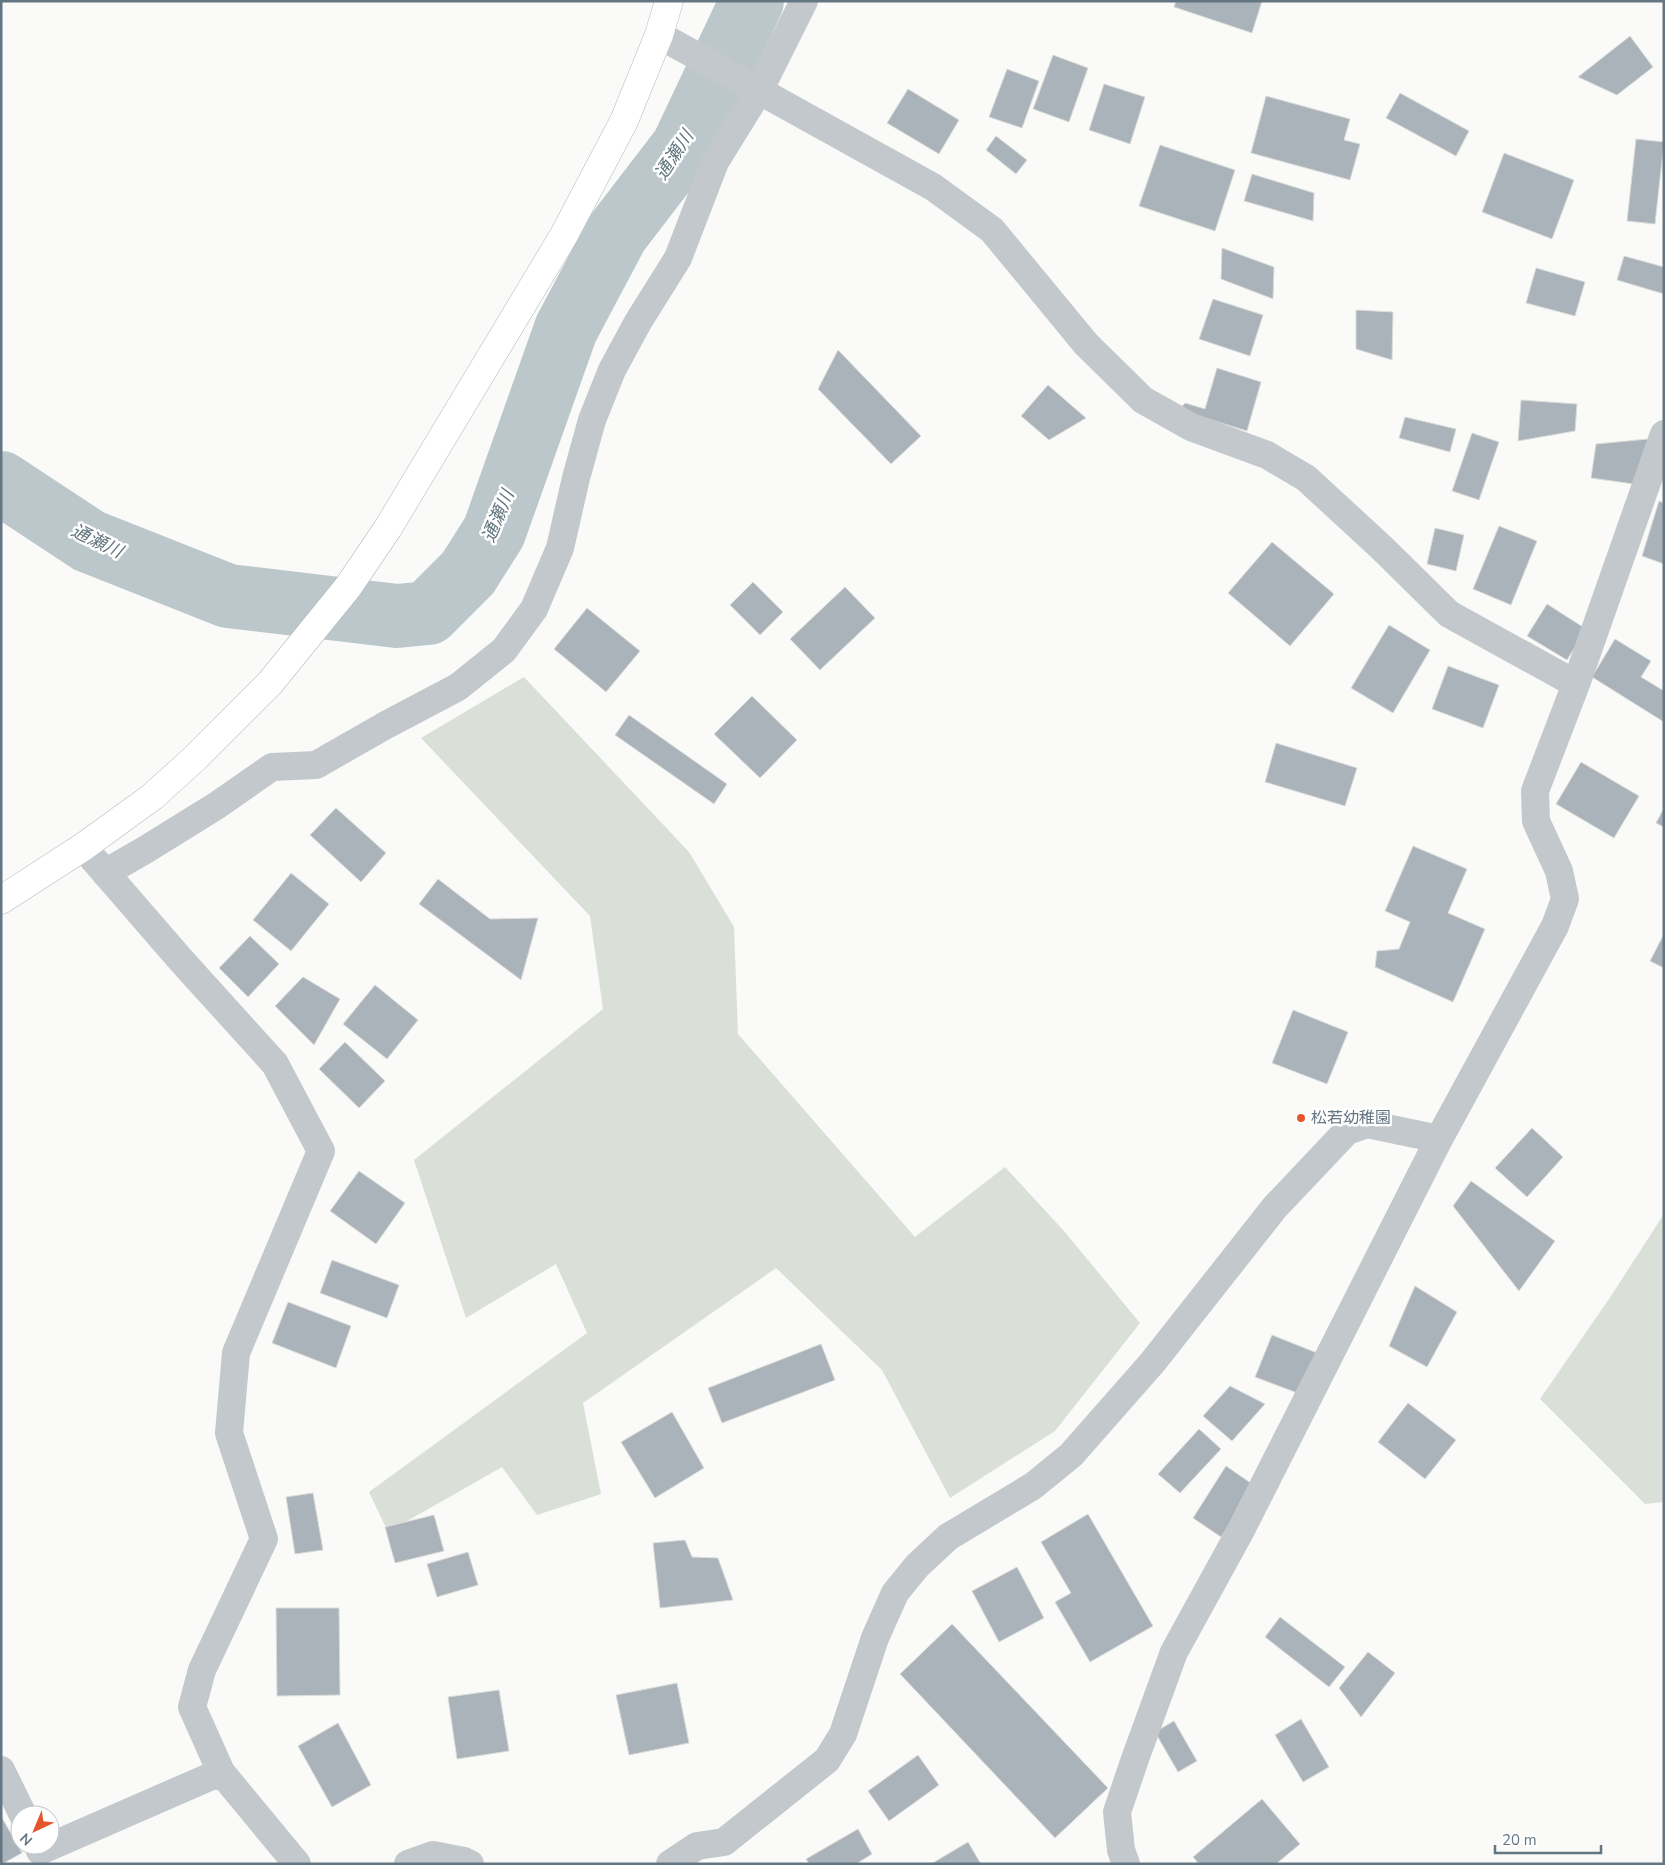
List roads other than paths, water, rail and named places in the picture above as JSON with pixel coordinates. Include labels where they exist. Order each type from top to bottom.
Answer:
[{"type":"street","points":[[1,900],[83,847],[152,797],[194,759],[270,683],[348,587],[388,528],[564,235],[624,121],[659,35],[669,1]]},
{"type":"street","points":[[105,873],[208,811],[272,767],[316,765],[458,687],[504,650],[534,609],[560,548],[592,420],[612,370],[638,322],[678,258],[715,162],[760,90],[804,1]]},
{"type":"street","points":[[659,35],[933,187],[992,230],[1086,344],[1143,400],[1192,428],[1267,455],[1306,478],[1450,614],[1576,684]]},
{"type":"street","points":[[1126,1864],[1121,1850],[1117,1812],[1134,1759],[1174,1652],[1241,1530],[1439,1139],[1555,926],[1565,899],[1559,871],[1536,821],[1535,792],[1576,684],[1664,434]]},
{"type":"street","points":[[83,847],[180,959],[275,1064],[321,1151],[236,1353],[229,1433],[264,1539],[202,1670],[192,1707],[221,1772],[297,1864]]},
{"type":"street","points":[[670,1864],[697,1846],[724,1842],[827,1760],[843,1734],[875,1638],[895,1593],[917,1566],[948,1536],[1033,1486],[1071,1455],[1152,1363],[1276,1207],[1346,1131],[1367,1124],[1439,1139]]},
{"type":"street","points":[[1,1770],[17,1805]]},
{"type":"street","points":[[60,1844],[221,1772]]},
{"type":"street","points":[[408,1864],[433,1855],[470,1864]]},
{"type":"waterway","name":"通瀬川","points":[[1,483],[89,541],[228,596],[397,616],[428,613],[468,573],[494,532],[566,329],[617,233],[683,147],[752,1]]},
{"type":"place","name":"松若幼稚園","points":[[1301,1118]]}]
